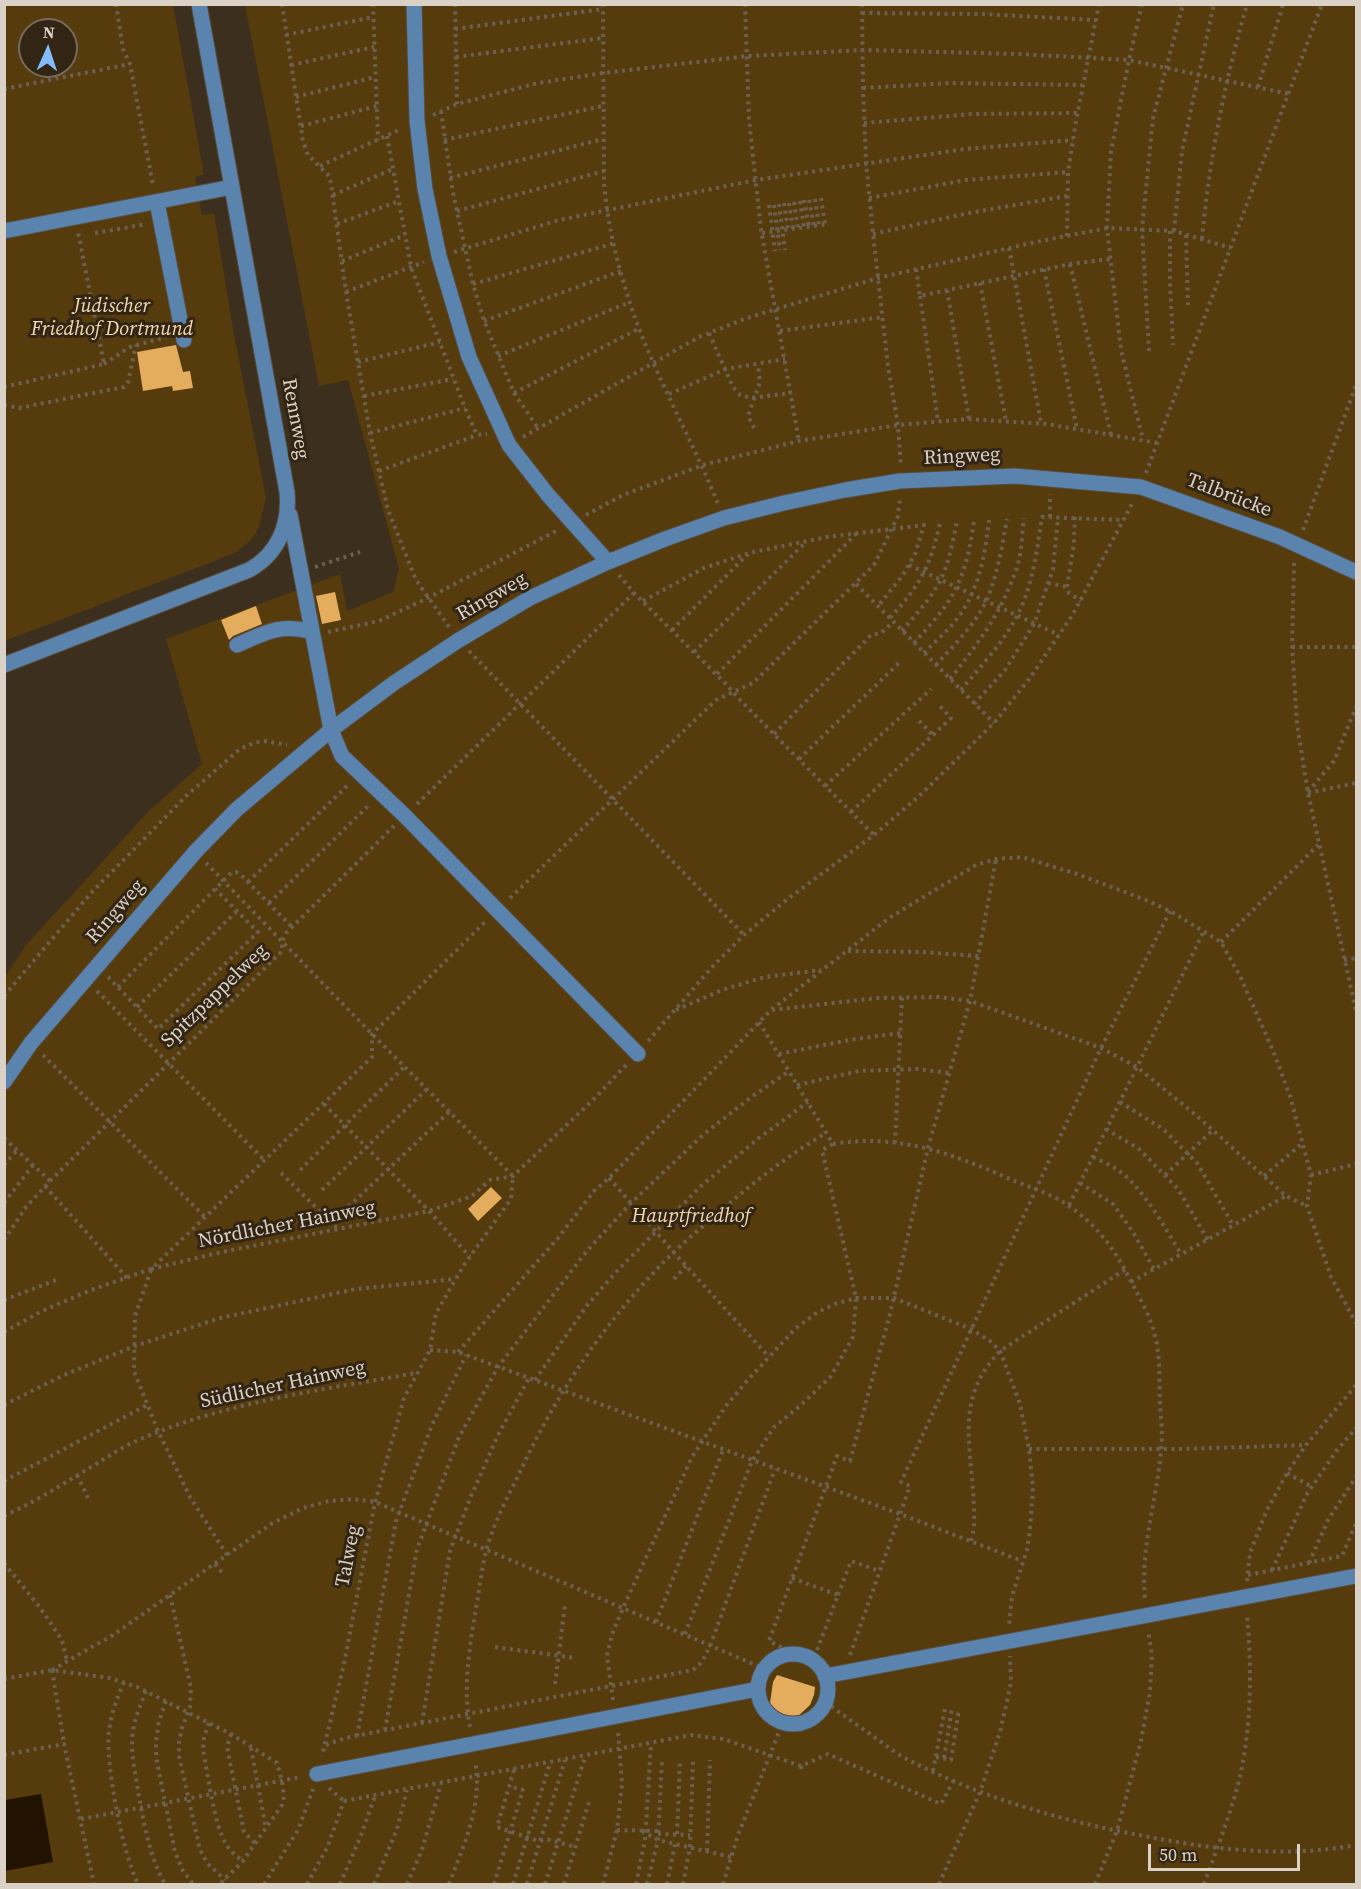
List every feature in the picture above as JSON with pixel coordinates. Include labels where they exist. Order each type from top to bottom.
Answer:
[{"type":"street","name":"Rennweg","points":[[4,665],[255,567],[279,541],[285,526],[288,507],[198,4]]},
{"type":"street","points":[[414,4],[417,121],[425,189],[439,256],[469,357],[506,439],[608,562]]},
{"type":"street","points":[[4,231],[232,187]]},
{"type":"street","points":[[157,202],[183,336]]},
{"type":"street","name":"Ringweg","points":[[4,1082],[31,1043],[85,979],[196,851],[237,809],[331,730],[394,683],[459,640],[530,598],[608,562],[724,518],[784,503],[900,481],[1015,476],[1141,487],[1164,494]]},
{"type":"street","name":"Talbrücke","points":[[1164,494],[1295,544]]},
{"type":"street","points":[[288,507],[331,730],[342,756],[405,816],[638,1054]]},
{"type":"street","points":[[1295,544],[1356,572]]},
{"type":"street","points":[[237,645],[279,629],[295,627],[312,634]]},
{"type":"street","points":[[825,1676],[1356,1576]]},
{"type":"street","points":[[795,1654],[804,1656],[820,1667],[825,1676],[828,1694],[820,1711],[812,1718],[803,1723],[793,1724],[783,1722],[765,1710],[758,1689],[760,1678],[773,1660],[795,1654]]},
{"type":"street","points":[[317,1774],[758,1689]]},
{"type":"path","points":[[116,4],[123,49],[130,64],[157,202]]},
{"type":"path","points":[[282,4],[303,141],[308,155],[330,177],[346,292],[370,433],[388,510],[416,580],[459,640],[744,935]]},
{"type":"path","points":[[373,4],[378,140]]},
{"type":"path","points":[[455,4],[458,104]]},
{"type":"path","points":[[745,4],[749,119],[762,233],[799,441]]},
{"type":"path","points":[[227,1555],[190,1497],[158,1431],[134,1371],[135,1316],[151,1269],[372,1057],[372,1034],[496,911],[716,700],[753,682],[856,584],[874,565],[898,516],[902,463],[869,198],[864,123],[862,4]]},
{"type":"path","points":[[1067,236],[1068,172],[1077,112],[1099,4]]},
{"type":"path","points":[[1142,4],[1111,151],[1107,228],[1121,350],[1143,440]]},
{"type":"path","points":[[1149,351],[1142,229],[1153,118],[1183,4]]},
{"type":"path","points":[[1173,345],[1170,283],[1172,231],[1182,151],[1214,4]]},
{"type":"path","points":[[1202,239],[1208,187],[1228,81],[1247,4]]},
{"type":"path","points":[[1258,87],[1283,4]]},
{"type":"path","points":[[1022,1561],[458,1352],[430,1350],[436,1313],[470,1257],[511,1199],[513,1176],[638,1054],[713,966],[744,935],[785,901],[874,835],[918,797],[994,723],[1030,678],[1081,600],[1141,487],[1322,4]]},
{"type":"path","points":[[455,29],[603,7],[603,139],[606,209],[630,302],[654,363],[703,465],[724,518]]},
{"type":"path","points":[[862,14],[982,14],[1096,20]]},
{"type":"path","points":[[286,35],[374,17]]},
{"type":"path","points":[[456,57],[603,38]]},
{"type":"path","points":[[291,65],[374,47]]},
{"type":"path","points":[[320,166],[458,104],[538,83],[603,72],[748,56],[863,50],[1018,54],[1129,60],[1289,94]]},
{"type":"path","points":[[4,89],[130,64]]},
{"type":"path","points":[[296,97],[375,77]]},
{"type":"path","points":[[863,88],[950,83],[1083,85]]},
{"type":"path","points":[[301,126],[376,106]]},
{"type":"path","points":[[444,140],[603,106]]},
{"type":"path","points":[[441,111],[450,178],[473,284],[484,321],[514,393],[538,428]]},
{"type":"path","points":[[864,123],[972,114],[1077,112]]},
{"type":"path","points":[[387,136],[411,267],[453,379],[477,435]]},
{"type":"path","points":[[450,178],[603,139]]},
{"type":"path","points":[[346,292],[439,256],[559,220],[606,209],[756,180],[866,162],[964,149],[1073,140]]},
{"type":"path","points":[[333,195],[393,169]]},
{"type":"path","points":[[457,211],[604,171]]},
{"type":"path","points":[[869,198],[966,180],[1068,172]]},
{"type":"path","points":[[873,234],[969,213],[1067,196]]},
{"type":"path","points":[[762,233],[827,224],[821,198]]},
{"type":"path","points":[[337,224],[399,201]]},
{"type":"path","points":[[785,230],[792,202]]},
{"type":"path","points":[[792,202],[812,226]]},
{"type":"path","points":[[792,202],[812,226]]},
{"type":"path","points":[[792,202],[785,230],[780,250],[785,230],[792,202]]},
{"type":"path","points":[[76,218],[104,364]]},
{"type":"path","points":[[379,471],[477,435],[506,439],[538,428],[699,337],[776,309],[878,278],[1107,228],[1172,231],[1231,248]]},
{"type":"path","points":[[342,261],[405,235]]},
{"type":"path","points":[[1186,235],[1188,305]]},
{"type":"path","points":[[473,284],[615,243]]},
{"type":"path","points":[[1009,248],[1041,423]]},
{"type":"path","points":[[920,296],[1044,269],[1111,259]]},
{"type":"path","points":[[1070,264],[1111,435]]},
{"type":"path","points":[[916,269],[938,422]]},
{"type":"path","points":[[1044,269],[1077,429]]},
{"type":"path","points":[[484,321],[621,271]]},
{"type":"path","points":[[980,283],[1006,421]]},
{"type":"path","points":[[947,290],[969,419]]},
{"type":"path","points":[[498,356],[630,302]]},
{"type":"path","points":[[780,332],[883,317]]},
{"type":"path","points":[[514,393],[640,328]]},
{"type":"path","points":[[709,333],[735,391],[740,395],[756,398],[791,393]]},
{"type":"path","points":[[4,387],[104,364],[130,347],[183,336]]},
{"type":"path","points":[[358,362],[440,342]]},
{"type":"path","points":[[4,405],[19,408],[124,387],[128,382],[136,345]]},
{"type":"path","points":[[669,394],[726,369],[785,359]]},
{"type":"path","points":[[754,428],[748,416],[760,382],[758,364]]},
{"type":"path","points":[[364,396],[453,379]]},
{"type":"path","points":[[1356,385],[1306,526],[1295,544],[1292,647],[1297,724],[1308,793],[1356,1011]]},
{"type":"path","points":[[370,433],[465,408]]},
{"type":"path","points":[[312,634],[379,621],[428,598],[623,495],[703,465],[799,441],[898,425],[969,419],[1041,423],[1158,443]]},
{"type":"path","points":[[1050,517],[1051,487]]},
{"type":"path","points":[[961,690],[999,645],[1017,616],[1036,561],[1042,517],[1124,520]]},
{"type":"path","points":[[974,704],[1005,670],[1034,624],[1053,569],[1058,517]]},
{"type":"path","points":[[950,679],[984,636],[1000,608],[1018,562],[1024,518]]},
{"type":"path","points":[[1075,518],[1074,543],[1067,587],[1069,593],[1081,600]]},
{"type":"path","points":[[936,664],[962,637],[986,601],[999,566],[1007,519]]},
{"type":"path","points":[[914,643],[941,613],[956,588],[970,550],[974,520]]},
{"type":"path","points":[[924,653],[956,620],[972,595],[985,554],[988,520]]},
{"type":"path","points":[[902,631],[929,599],[941,580],[957,521]]},
{"type":"path","points":[[774,734],[871,635],[881,633],[924,573],[934,549],[940,523]]},
{"type":"path","points":[[643,601],[704,568],[748,553],[857,533],[924,525],[909,565],[878,606]]},
{"type":"path","points":[[717,674],[857,533]]},
{"type":"path","points":[[694,652],[806,542]]},
{"type":"path","points":[[300,572],[360,552]]},
{"type":"path","points":[[672,630],[748,553]]},
{"type":"path","points":[[608,562],[634,593],[717,674],[874,835]]},
{"type":"path","points":[[909,565],[1059,635]]},
{"type":"path","points":[[1048,583],[1067,587]]},
{"type":"path","points":[[856,584],[994,723]]},
{"type":"path","points":[[282,942],[292,927],[634,593]]},
{"type":"path","points":[[1292,647],[1356,647]]},
{"type":"path","points":[[799,759],[900,662]]},
{"type":"path","points":[[825,786],[931,689]]},
{"type":"path","points":[[851,812],[951,718],[938,704]]},
{"type":"path","points":[[1308,793],[1334,761],[1356,707]]},
{"type":"path","points":[[919,721],[933,735]]},
{"type":"path","points":[[4,996],[99,885],[186,796],[240,749],[264,741],[308,749]]},
{"type":"path","points":[[248,882],[360,773]]},
{"type":"path","points":[[1308,793],[1356,783]]},
{"type":"path","points":[[269,903],[381,793]]},
{"type":"path","points":[[1221,942],[1318,845]]},
{"type":"path","points":[[196,851],[282,942],[513,1176]]},
{"type":"path","points":[[458,1352],[558,1238],[594,1191],[771,1010],[889,918],[947,882],[976,865],[996,859],[1022,857],[1077,874],[1170,911],[1221,942],[1240,976],[1290,1096],[1311,1175],[1307,1206],[1331,1277],[1356,1323]]},
{"type":"path","points":[[795,1654],[769,1641],[837,1456],[850,1461],[894,1298],[928,1148],[970,1001],[996,859]]},
{"type":"path","points":[[117,987],[231,873],[236,872],[248,882],[292,927]]},
{"type":"path","points":[[97,966],[158,1029],[258,933],[215,889]]},
{"type":"path","points":[[137,1007],[237,911]]},
{"type":"path","points":[[844,1672],[910,1486],[901,1482],[1101,1048],[1170,911]]},
{"type":"path","points":[[1069,1205],[1204,931]]},
{"type":"path","name":"Spitzpappelweg","points":[[4,1240],[26,1207],[45,1186],[282,951],[282,942]]},
{"type":"path","points":[[847,951],[922,952],[978,956]]},
{"type":"path","points":[[1344,960],[1356,958]]},
{"type":"path","points":[[674,1011],[722,990],[765,977],[822,970]]},
{"type":"path","points":[[85,979],[265,1161]]},
{"type":"path","points":[[896,1143],[903,997]]},
{"type":"path","points":[[771,1010],[830,1002],[939,997],[970,1001],[1101,1048],[1137,1067],[1213,1130],[1286,1196],[1307,1206]]},
{"type":"path","points":[[759,1022],[833,1144]]},
{"type":"path","points":[[779,1054],[901,1034]]},
{"type":"path","points":[[31,1043],[206,1218]]},
{"type":"path","points":[[300,1170],[404,1067]]},
{"type":"path","points":[[797,1085],[859,1071],[917,1069],[950,1073]]},
{"type":"path","points":[[385,1730],[417,1549],[459,1437],[498,1367],[586,1252],[631,1203],[704,1134],[789,1071]]},
{"type":"path","points":[[322,1190],[427,1089]]},
{"type":"path","points":[[535,1380],[588,1304],[701,1186],[759,1138],[808,1102]]},
{"type":"path","points":[[1120,1102],[1163,1129],[1197,1163],[1233,1225]]},
{"type":"path","points":[[324,1104],[429,1211],[470,1257]]},
{"type":"path","points":[[332,1222],[449,1112]]},
{"type":"path","points":[[1106,1129],[1139,1149],[1178,1189],[1208,1240]]},
{"type":"path","points":[[1164,1175],[1213,1130]]},
{"type":"path","points":[[467,1713],[470,1646],[487,1550],[501,1512],[531,1446],[562,1390],[604,1330],[674,1252],[742,1192],[799,1149],[826,1133]]},
{"type":"path","points":[[4,1138],[50,1181]]},
{"type":"path","points":[[685,1634],[752,1461],[774,1427],[831,1376],[853,1337],[856,1298],[822,1150],[833,1144],[858,1140],[928,1148],[975,1163],[1069,1205],[1108,1241],[1126,1269],[1154,1332],[1159,1357],[1161,1449],[1144,1562],[1146,1615],[1152,1655],[1150,1692],[1141,1741],[1117,1831],[1095,1884]]},
{"type":"path","points":[[1264,1176],[1304,1142]]},
{"type":"path","points":[[4,1165],[17,1150]]},
{"type":"path","points":[[1093,1157],[1119,1170],[1142,1194],[1181,1254]]},
{"type":"path","points":[[1311,1175],[1356,1164]]},
{"type":"path","points":[[4,1203],[33,1165]]},
{"type":"path","points":[[281,1173],[339,1230]]},
{"type":"path","name":"Nördlicher Hainweg","points":[[4,1332],[42,1311],[91,1290],[151,1269],[222,1252],[429,1211],[472,1196],[490,1180],[513,1176]]},
{"type":"path","points":[[609,1178],[769,1357]]},
{"type":"path","points":[[1080,1183],[1113,1204],[1133,1232],[1154,1269]]},
{"type":"path","points":[[45,1186],[127,1278]]},
{"type":"path","points":[[1131,1282],[1286,1196]]},
{"type":"path","points":[[674,1279],[686,1266]]},
{"type":"path","points":[[971,1541],[975,1519],[969,1434],[970,1406],[978,1379],[987,1364],[1000,1351],[1126,1269]]},
{"type":"path","points":[[4,1300],[59,1279]]},
{"type":"path","points":[[4,1404],[135,1346],[220,1318],[356,1289],[456,1279]]},
{"type":"path","points":[[611,1686],[608,1656],[612,1634],[692,1457],[733,1398],[796,1328],[818,1312],[835,1304],[856,1298],[894,1298],[971,1329],[990,1341],[1000,1351],[1020,1404],[1029,1449],[1033,1508],[1028,1540],[1012,1596],[1009,1618],[1011,1683],[1000,1732],[980,1792],[939,1884]]},
{"type":"path","name":"Talweg","points":[[264,1884],[298,1830],[308,1807],[344,1664],[375,1502],[404,1398],[430,1350]]},
{"type":"path","points":[[357,1736],[399,1512],[432,1425],[466,1355]]},
{"type":"path","name":"Südlicher Hainweg","points":[[4,1516],[39,1498],[132,1442],[158,1431],[248,1405],[416,1373]]},
{"type":"path","points":[[422,1723],[448,1557],[469,1501],[498,1435],[529,1378]]},
{"type":"path","points":[[1204,1884],[1236,1791],[1247,1726],[1250,1702],[1250,1647],[1246,1596],[1250,1553],[1266,1512],[1287,1473],[1306,1445],[1356,1386]]},
{"type":"path","points":[[4,1481],[147,1405]]},
{"type":"path","points":[[1272,1570],[1312,1487],[1336,1450],[1356,1428]]},
{"type":"path","points":[[1029,1449],[1161,1449],[1306,1445]]},
{"type":"path","points":[[656,1623],[723,1450]]},
{"type":"path","points":[[325,1745],[467,1713],[693,1670],[702,1662],[710,1646],[775,1469]]},
{"type":"path","points":[[1287,1473],[1312,1487]]},
{"type":"path","points":[[77,1475],[88,1498]]},
{"type":"path","points":[[1309,1563],[1328,1520],[1356,1477]]},
{"type":"path","points":[[52,1670],[112,1635],[271,1524],[303,1508],[329,1501],[354,1499],[375,1502],[765,1669]]},
{"type":"path","points":[[1248,1575],[1342,1557],[1356,1523]]},
{"type":"path","points":[[813,1661],[851,1561],[879,1571]]},
{"type":"path","points":[[4,1563],[42,1609],[62,1640],[67,1661]]},
{"type":"path","points":[[215,1564],[224,1575]]},
{"type":"path","points":[[792,1578],[838,1595]]},
{"type":"path","points":[[170,1595],[191,1688],[190,1707],[179,1742],[179,1756],[200,1850],[207,1863],[225,1880]]},
{"type":"path","points":[[555,1684],[565,1605]]},
{"type":"path","points":[[495,1647],[576,1658]]},
{"type":"path","points":[[52,1670],[64,1743],[94,1884]]},
{"type":"path","points":[[4,1678],[52,1670],[124,1682],[188,1711],[231,1734],[277,1763],[284,1796],[282,1805],[243,1861],[220,1884]]},
{"type":"path","points":[[124,1682],[114,1706],[109,1731],[108,1756],[128,1857],[138,1884]]},
{"type":"path","points":[[146,1691],[133,1730],[131,1752],[151,1853],[157,1871],[165,1884]]},
{"type":"path","points":[[166,1701],[159,1721],[156,1757],[175,1852],[183,1870],[193,1884]]},
{"type":"path","points":[[825,1702],[902,1757],[980,1792],[1051,1816],[1117,1831],[1216,1848],[1286,1853],[1337,1849],[1356,1845]]},
{"type":"path","points":[[933,1771],[945,1708]]},
{"type":"path","points":[[944,1758],[952,1708]]},
{"type":"path","points":[[936,1757],[951,1760],[959,1709]]},
{"type":"path","points":[[723,1884],[738,1835],[783,1722]]},
{"type":"path","points":[[209,1723],[204,1737],[203,1750],[219,1829],[225,1843],[234,1855],[243,1861]]},
{"type":"path","points":[[231,1734],[226,1747],[244,1832],[256,1844]]},
{"type":"path","points":[[307,1884],[327,1848],[344,1801],[692,1735],[723,1739],[801,1766],[828,1754],[941,1804],[954,1780]]},
{"type":"path","points":[[4,1755],[64,1743]]},
{"type":"path","points":[[636,1884],[644,1832],[651,1744]]},
{"type":"path","points":[[251,1747],[267,1829]]},
{"type":"path","points":[[603,1884],[617,1830],[622,1784],[620,1750]]},
{"type":"path","points":[[545,1884],[585,1757]]},
{"type":"path","points":[[526,1884],[565,1760]]},
{"type":"path","points":[[647,1884],[658,1840],[662,1760]]},
{"type":"path","points":[[707,1851],[711,1760]]},
{"type":"path","points":[[677,1834],[680,1761]]},
{"type":"path","points":[[683,1884],[690,1847],[693,1761]]},
{"type":"path","points":[[513,1884],[550,1763]]},
{"type":"path","points":[[801,1766],[802,1772]]},
{"type":"path","points":[[514,1770],[498,1827],[527,1838],[539,1841],[547,1839],[575,1847]]},
{"type":"path","points":[[81,1819],[317,1774]]},
{"type":"path","points":[[449,1884],[472,1819],[478,1777]]},
{"type":"path","points":[[407,1884],[422,1850],[441,1784]]},
{"type":"path","points":[[494,1884],[523,1790],[509,1786]]},
{"type":"path","points":[[374,1884],[397,1828],[407,1790]]},
{"type":"path","points":[[340,1884],[375,1796]]},
{"type":"path","points":[[564,1884],[590,1802]]},
{"type":"path","points":[[617,1830],[690,1835]]},
{"type":"path","points":[[644,1832],[658,1840],[731,1857]]},
{"type":"path","points":[[666,1884],[675,1844]]},
{"type":"green space","name":"Jüdischer Friedhof Dortmund","points":[[5,5],[173,5],[204,174],[195,177],[202,215],[214,213],[233,329],[266,498],[255,535],[235,553],[5,641]]},
{"type":"green space","name":"Hauptfriedhof","points":[[245,5],[1356,5],[1356,1884],[5,1884],[5,977],[26,945],[148,812],[202,764],[166,639],[340,574],[347,611],[393,592],[399,569],[348,380],[319,386]]},
{"type":"shaded area","points":[[41,1794],[53,1862],[5,1871],[5,1800]]},
{"type":"building","points":[[176,345],[183,372],[190,371],[193,388],[173,391],[172,386],[143,391],[137,352]]},
{"type":"building","points":[[335,592],[341,620],[322,624],[316,596]]},
{"type":"building","points":[[256,606],[262,624],[233,636],[229,640],[221,620]]},
{"type":"building","points":[[491,1187],[502,1198],[478,1221],[468,1209]]},
{"type":"building","points":[[777,1675],[815,1687],[810,1705],[796,1718],[780,1714],[771,1707],[773,1682]]}]
